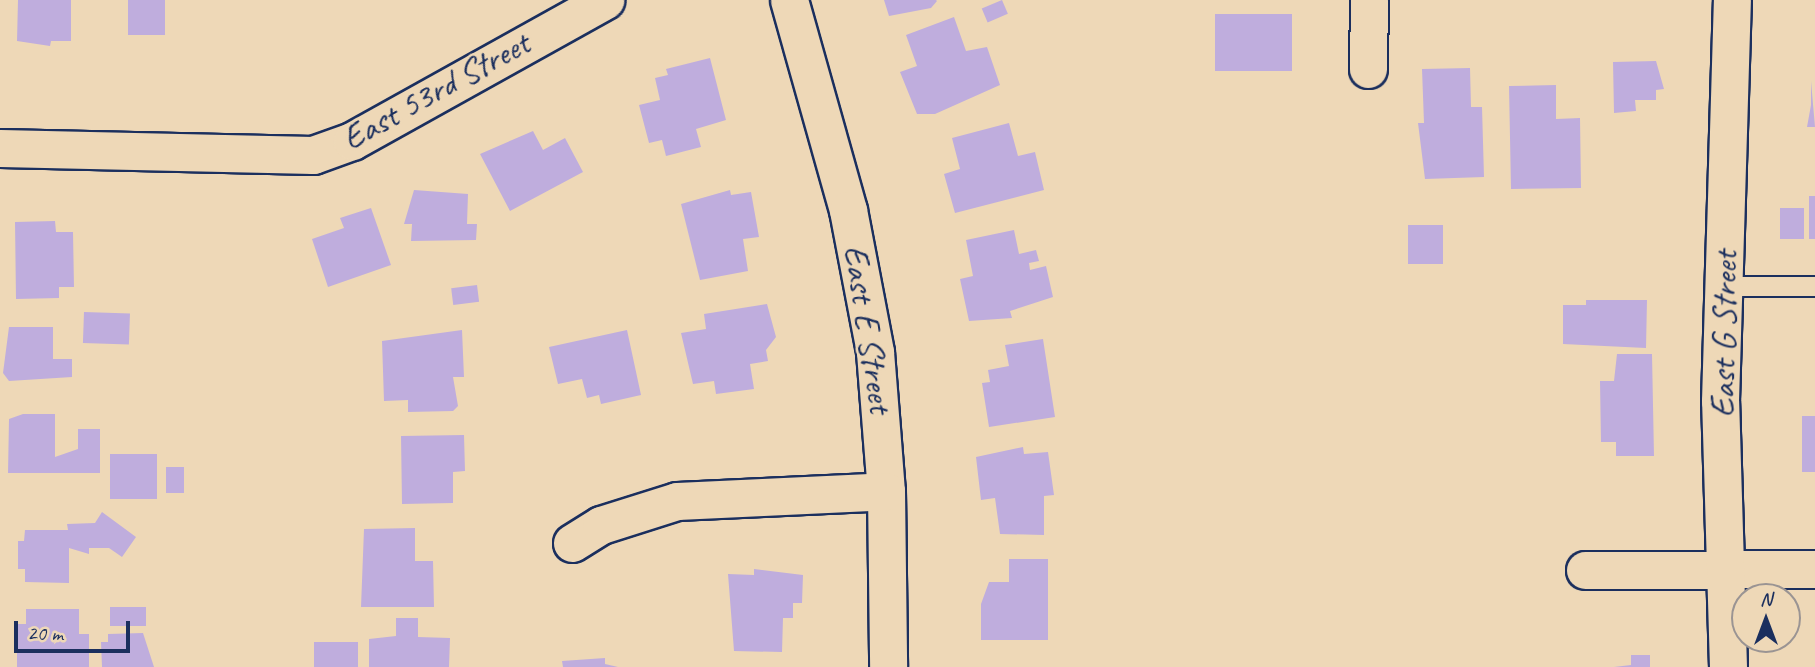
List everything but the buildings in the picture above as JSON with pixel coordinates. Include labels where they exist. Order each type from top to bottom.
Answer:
[{"type":"street","name":"East 53rd Street","points":[[0,148],[293,159],[352,141],[605,0]]},
{"type":"street","name":"East E Street","points":[[789,0],[864,285],[886,491],[888,667]]},
{"type":"street","points":[[1368,0],[1368,69]]},
{"type":"street","name":"East G Street","points":[[1728,667],[1728,570],[1720,401],[1732,0]]},
{"type":"street","points":[[572,543],[601,524],[677,501],[886,491]]},
{"type":"street","points":[[1585,570],[1815,569]]},
{"type":"lane","points":[[1724,286],[1815,286]]}]
